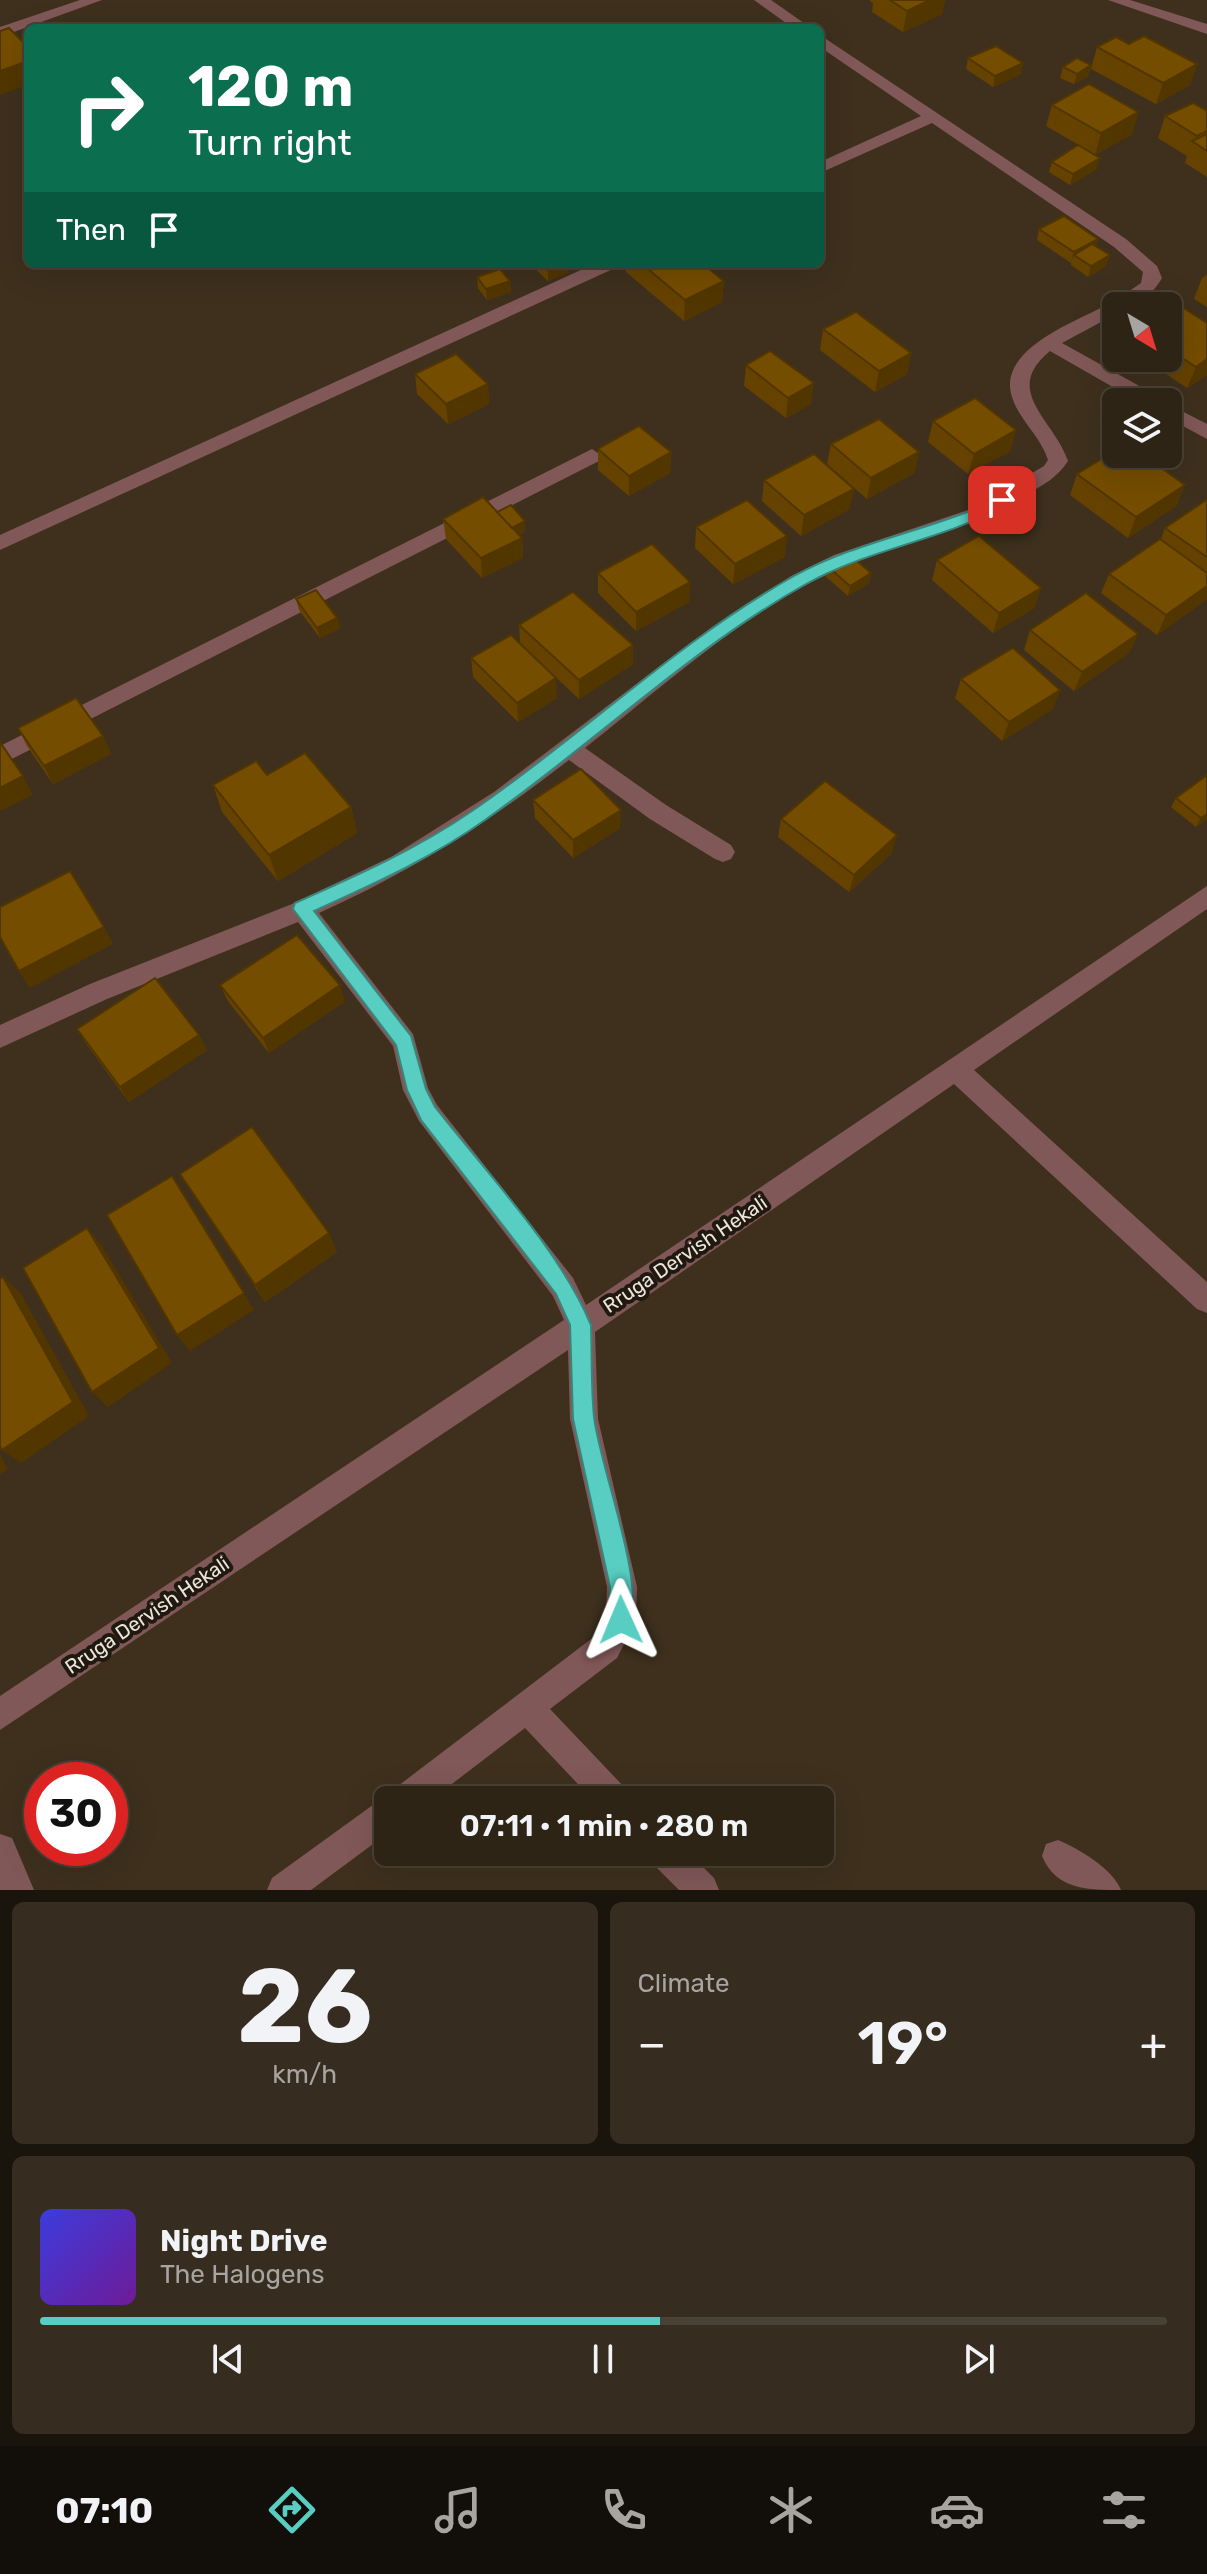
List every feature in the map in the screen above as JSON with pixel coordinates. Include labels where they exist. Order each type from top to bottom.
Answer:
[{"type":"street","points":[[0,32],[95,0]]},
{"type":"street","points":[[761,0],[796,24]]},
{"type":"street","points":[[1115,0],[1207,29]]},
{"type":"street","points":[[824,43],[1120,243],[1151,270],[1153,278],[1140,292]]},
{"type":"street","points":[[824,166],[934,116]]},
{"type":"street","points":[[0,543],[600,268]]},
{"type":"street","points":[[0,1037],[105,987],[302,909],[397,865],[476,817],[747,613],[800,580],[848,556],[978,514],[1051,471],[1058,461],[1055,446],[1021,396],[1019,376],[1029,358],[1049,343],[1102,314]]},
{"type":"street","points":[[1049,343],[1129,388]]},
{"type":"street","points":[[1182,418],[1207,432]]},
{"type":"street","points":[[4,747],[592,456]]},
{"type":"street","points":[[568,748],[658,812],[723,852]]},
{"type":"street","name":"Rruga Dervish Hekali","points":[[0,1714],[581,1325],[1207,896]]},
{"type":"street","points":[[302,909],[386,1014],[404,1042],[416,1090],[428,1113],[563,1287],[581,1325],[584,1419],[622,1587],[621,1620],[606,1647],[424,1786]]},
{"type":"street","points":[[956,1069],[1207,1300]]},
{"type":"street","points":[[528,1709],[602,1786]]},
{"type":"street","points":[[284,1890],[374,1823]]},
{"type":"street","points":[[0,1850],[17,1890]]},
{"type":"street","points":[[1058,1856],[1104,1890]]},
{"type":"street","points":[[679,1866],[702,1890]]},
{"type":"building","points":[[890,0],[930,0],[907,11]]},
{"type":"building","points":[[9,28],[24,43],[24,62],[0,71],[0,31]]},
{"type":"building","points":[[1144,36],[1197,64],[1163,83],[1097,47],[1116,37],[1129,44]]},
{"type":"building","points":[[996,46],[1023,63],[995,76],[968,58]]},
{"type":"building","points":[[1077,58],[1091,65],[1077,74],[1063,67]]},
{"type":"building","points":[[1089,84],[1138,112],[1101,133],[1052,105]]},
{"type":"building","points":[[1193,103],[1207,111],[1207,131],[1197,136],[1165,116]]},
{"type":"building","points":[[1207,134],[1207,151],[1192,141]]},
{"type":"building","points":[[1078,145],[1100,158],[1073,174],[1052,162]]},
{"type":"building","points":[[1064,216],[1098,239],[1074,252],[1039,229]]},
{"type":"building","points":[[1092,244],[1110,255],[1091,266],[1074,255]]},
{"type":"building","points":[[647,268],[708,268],[724,281],[685,300]]},
{"type":"building","points":[[500,269],[510,281],[486,289],[477,277]]},
{"type":"building","points":[[1182,307],[1207,323],[1207,359],[1196,367],[1182,358]]},
{"type":"building","points":[[856,312],[911,353],[879,371],[823,329]]},
{"type":"building","points":[[770,351],[814,383],[788,398],[746,365]]},
{"type":"building","points":[[456,354],[488,384],[446,404],[415,374]]},
{"type":"building","points":[[975,398],[1016,430],[974,454],[933,421]]},
{"type":"building","points":[[879,419],[919,452],[871,478],[831,444]]},
{"type":"building","points":[[639,426],[671,452],[629,476],[598,449]]},
{"type":"building","points":[[814,454],[854,489],[804,515],[764,480]]},
{"type":"building","points":[[1102,459],[1102,468],[1161,468],[1185,485],[1136,517],[1077,474]]},
{"type":"building","points":[[483,497],[522,538],[481,558],[443,519]]},
{"type":"building","points":[[747,500],[787,536],[735,564],[696,527]]},
{"type":"building","points":[[1207,500],[1207,557],[1165,528]]},
{"type":"building","points":[[511,505],[525,521],[512,528],[497,512]]},
{"type":"building","points":[[979,536],[1041,588],[999,613],[937,560]]},
{"type":"building","points":[[1160,539],[1207,573],[1207,586],[1166,615],[1109,574]]},
{"type":"building","points":[[652,544],[690,582],[636,612],[598,573]]},
{"type":"building","points":[[848,553],[871,573],[850,586],[827,566]]},
{"type":"building","points":[[316,590],[337,618],[317,628],[296,599]]},
{"type":"building","points":[[573,592],[633,645],[579,680],[519,625]]},
{"type":"building","points":[[1086,593],[1138,634],[1082,672],[1030,630]]},
{"type":"building","points":[[511,635],[556,678],[517,703],[471,658]]},
{"type":"building","points":[[1013,648],[1060,690],[1009,722],[961,679]]},
{"type":"building","points":[[76,698],[103,736],[44,766],[18,728]]},
{"type":"building","points":[[0,742],[23,776],[0,788]]},
{"type":"building","points":[[305,753],[351,807],[269,855],[213,785],[256,761],[267,775]]},
{"type":"building","points":[[581,769],[621,810],[573,840],[533,800]]},
{"type":"building","points":[[1207,775],[1207,814],[1201,818],[1176,798]]},
{"type":"building","points":[[825,781],[897,835],[854,875],[781,819]]},
{"type":"building","points":[[70,871],[104,927],[19,971],[0,937],[0,907]]},
{"type":"building","points":[[297,935],[340,985],[263,1038],[220,985]]},
{"type":"building","points":[[155,978],[199,1035],[120,1087],[77,1029]]},
{"type":"building","points":[[252,1127],[329,1233],[255,1285],[180,1174]]},
{"type":"building","points":[[172,1176],[244,1293],[177,1335],[107,1215]]},
{"type":"building","points":[[87,1228],[159,1348],[92,1392],[23,1268]]},
{"type":"building","points":[[3,1277],[73,1402],[2,1450],[0,1279]]},
{"type":"route","points":[[621,1620],[622,1587],[584,1419],[581,1325],[563,1287],[428,1113],[416,1090],[404,1042],[386,1014],[302,909],[397,865],[476,817],[747,613],[800,580],[848,556],[978,514],[1002,500]]}]
